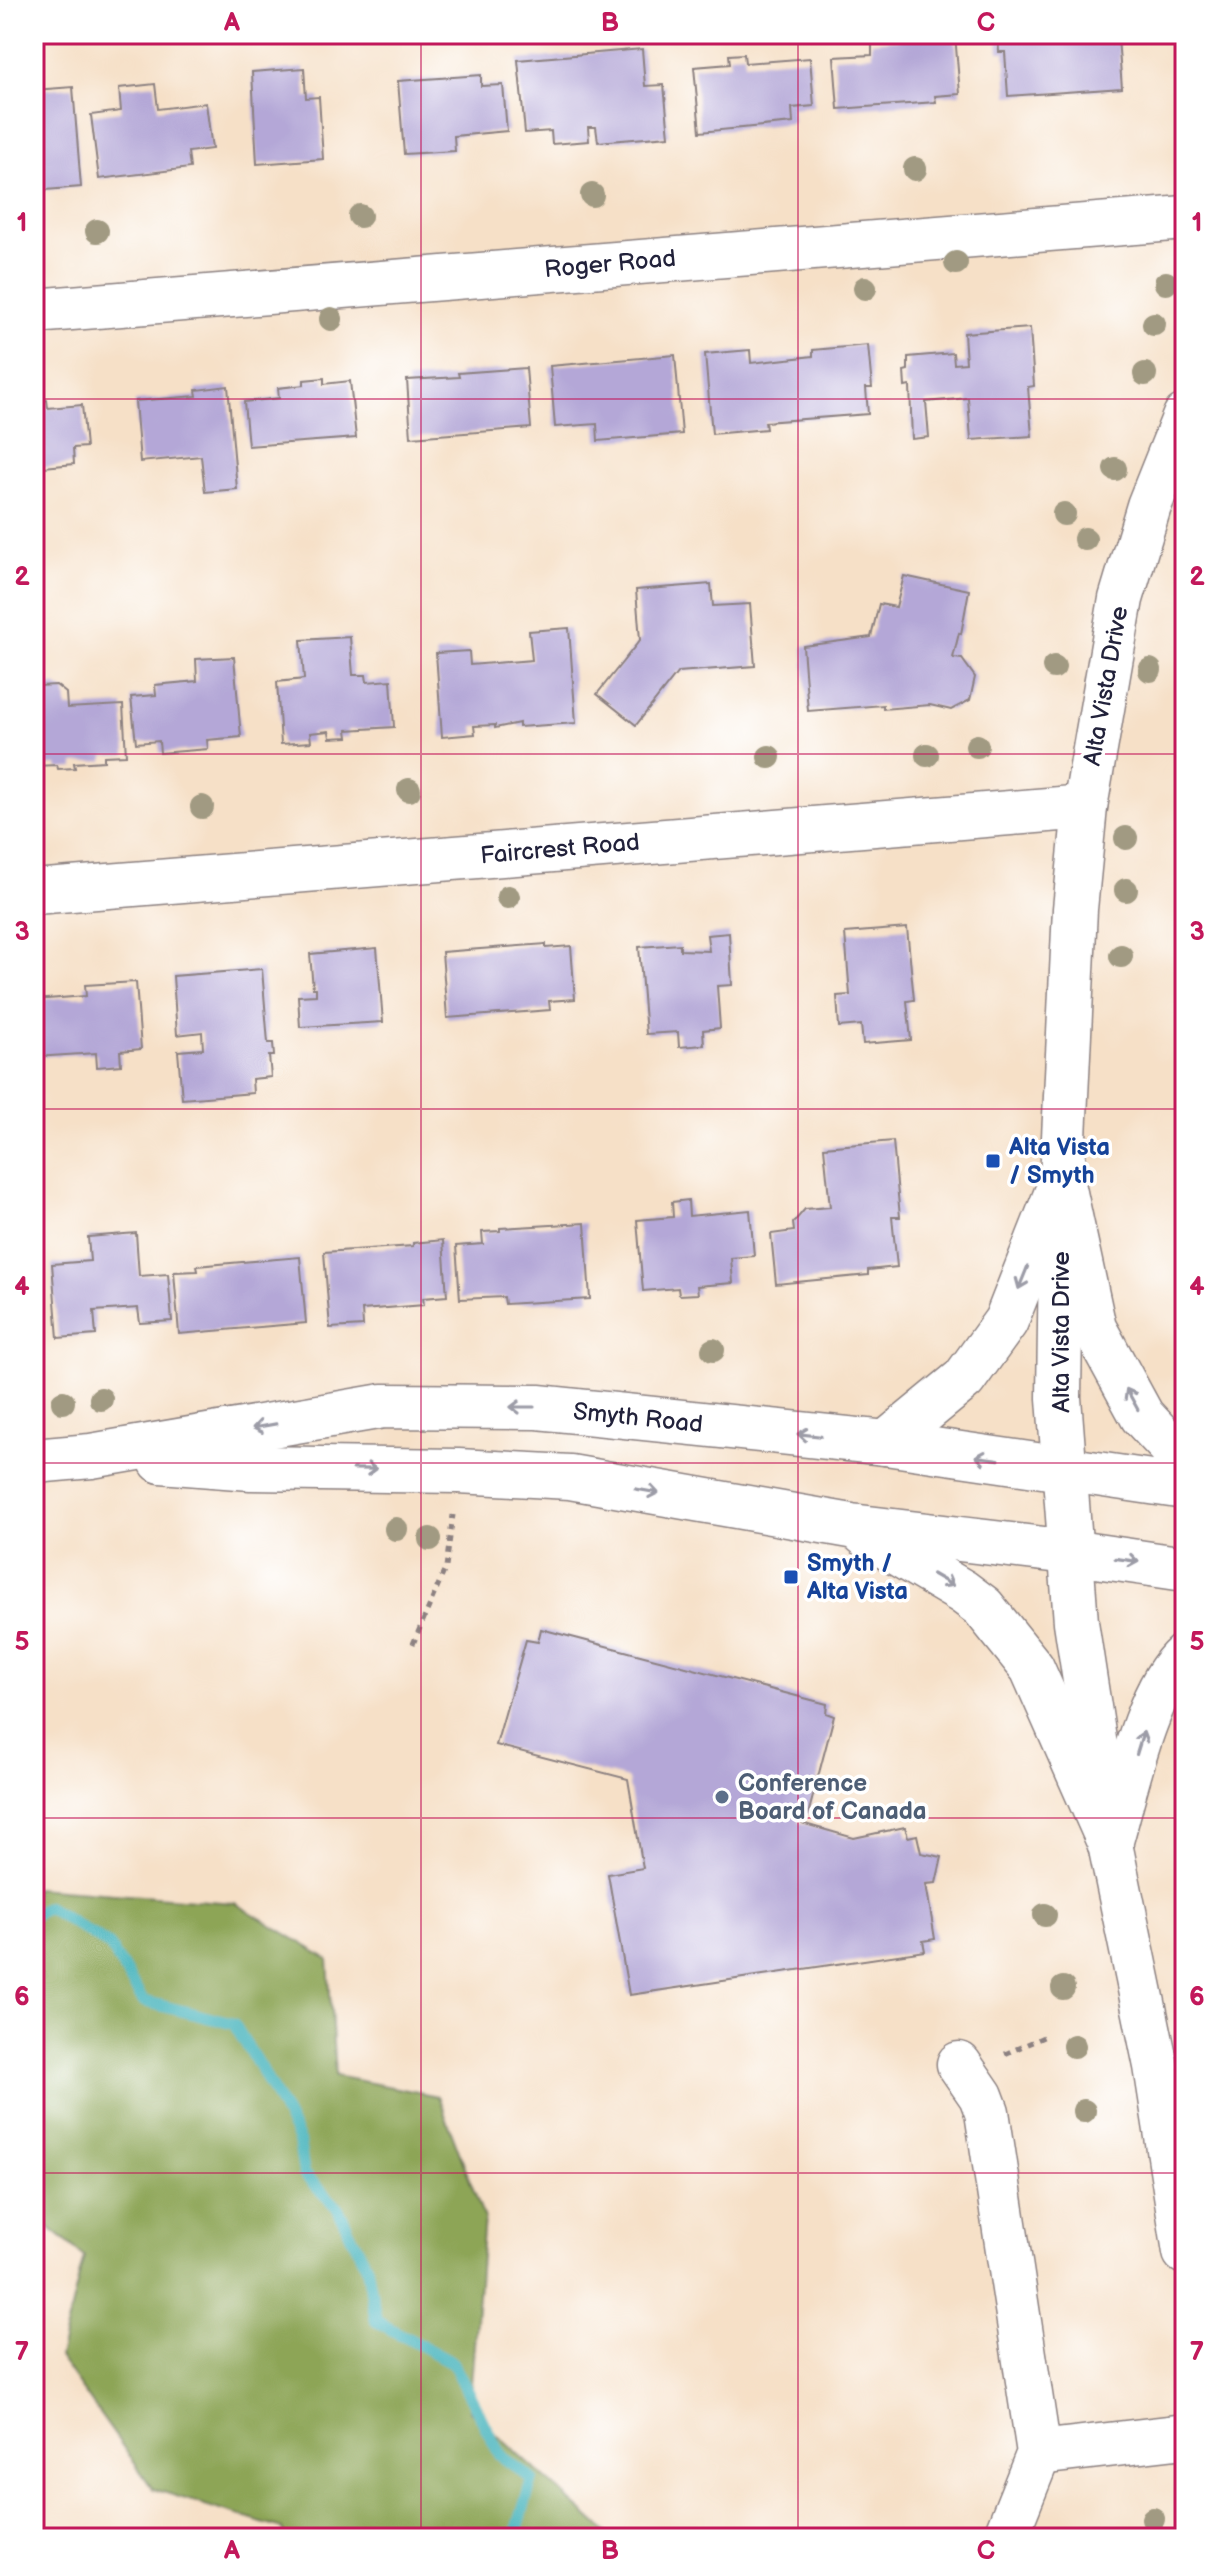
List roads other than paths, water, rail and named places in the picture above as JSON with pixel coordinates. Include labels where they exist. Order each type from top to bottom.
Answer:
[{"type":"street","name":"Roger Road","points":[[34,311],[1185,218]]},
{"type":"street","name":"Alta Vista Drive","points":[[1185,416],[1149,506],[1121,599],[1085,807],[1075,909],[1062,1179],[1059,1398],[1076,1622],[1110,1844],[1156,2066],[1185,2252]]},
{"type":"street","name":"Faircrest Road","points":[[34,892],[1085,807]]},
{"type":"street","points":[[886,1443],[964,1379],[1006,1321],[1062,1179]]},
{"type":"street","points":[[1062,1179],[1094,1328],[1142,1416],[1170,1446],[1185,1454]]},
{"type":"street","name":"Smyth Road","points":[[34,1461],[91,1456],[383,1406],[538,1407],[886,1443],[1185,1487]]},
{"type":"street","name":"Smyth Road","points":[[91,1456],[251,1468],[458,1471],[570,1477],[851,1526],[1185,1569]]},
{"type":"street","points":[[851,1526],[963,1592],[993,1619],[1032,1668],[1110,1844]]},
{"type":"street","points":[[1110,1844],[1153,1701],[1175,1663],[1185,1655]]},
{"type":"street","points":[[959,2064],[981,2096],[987,2112],[1039,2453],[1005,2538]]},
{"type":"street","points":[[1039,2453],[1185,2436]]},
{"type":"waterway","points":[[34,1915],[47,1907],[109,1945],[143,2001],[234,2024],[299,2141],[304,2174],[337,2207],[367,2267],[376,2321],[453,2363],[500,2455],[532,2479],[518,2527],[518,2538]]},
{"type":"place","name":"Alta Vista / Smyth","points":[[993,1161]]},
{"type":"place","name":"Smyth / Alta Vista","points":[[791,1577]]},
{"type":"place","name":"Conference Board of Canada","points":[[722,1797]]}]
